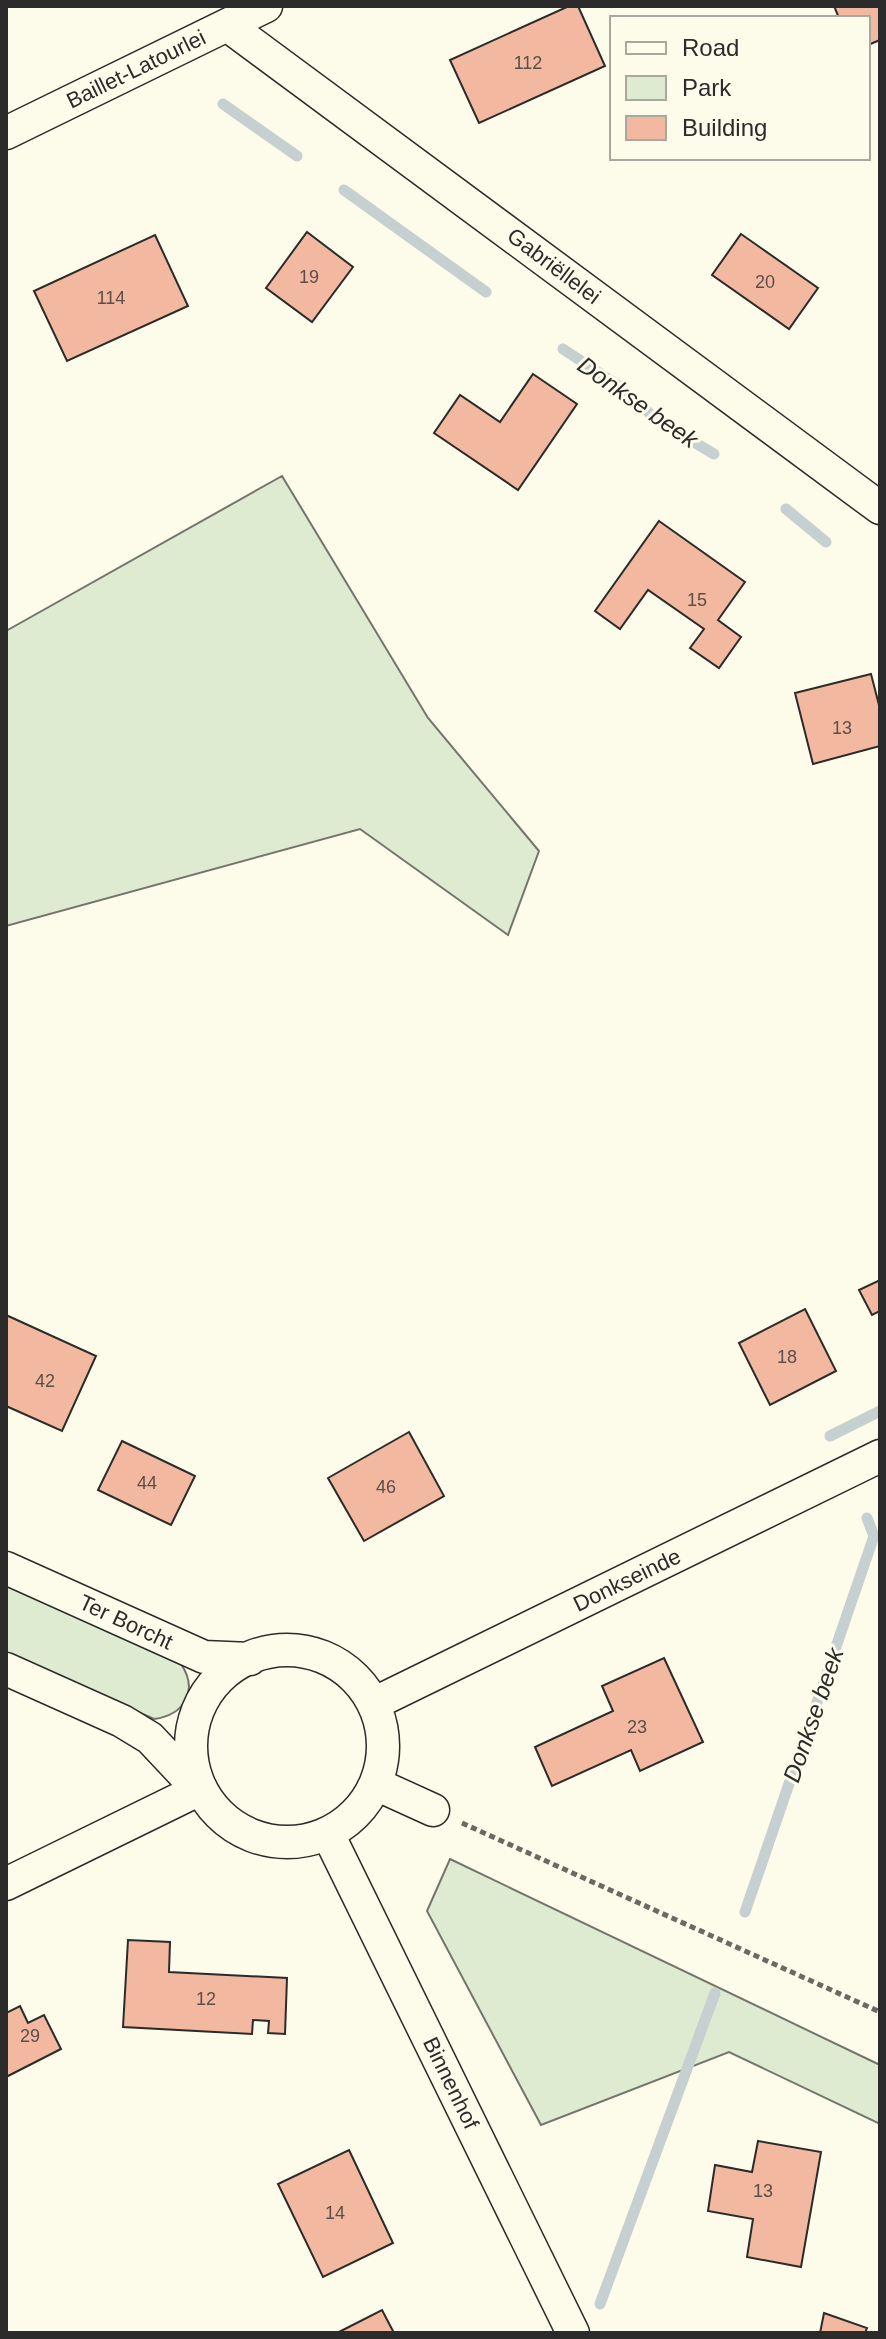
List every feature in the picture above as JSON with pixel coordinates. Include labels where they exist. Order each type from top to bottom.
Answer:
[{"type":"street","name":"Baillet-Latourlei","points":[[6,133],[266,6]]},
{"type":"street","name":"Gabriëllelei","points":[[227,25],[880,508]]},
{"type":"street","name":"Donkseinde","points":[[375,1703],[880,1456]]},
{"type":"street","name":"Ter Borcht","points":[[6,1568],[204,1657],[250,1659]]},
{"type":"street","points":[[6,1669],[122,1721],[150,1738],[209,1805],[245,1833],[288,1842],[328,1834],[350,1821],[378,1785],[385,1759],[383,1734],[375,1703],[363,1685],[336,1661],[296,1653],[269,1653],[250,1659],[217,1677],[197,1714],[190,1763],[198,1790]]},
{"type":"street","points":[[378,1785],[433,1810]]},
{"type":"street","points":[[6,1884],[198,1790]]},
{"type":"street","name":"Binnenhof","points":[[328,1834],[573,2333]]},
{"type":"path","points":[[433,1810],[880,2012]]},
{"type":"green space","points":[[282,476],[428,718],[539,851],[508,935],[360,829],[6,926],[6,631]]},
{"type":"green space","points":[[6,1583],[181,1664],[189,1683],[186,1700],[173,1713],[154,1719],[6,1653]]},
{"type":"green space","points":[[450,1859],[880,2065],[880,2124],[729,2052],[541,2125],[427,1911]]},
{"type":"building","points":[[569,6],[578,6],[605,66],[479,123],[450,60]]},
{"type":"building","points":[[834,6],[880,6],[880,40],[870,44],[870,16],[838,16]]},
{"type":"building","points":[[307,232],[353,267],[312,322],[266,288]]},
{"type":"building","points":[[741,234],[818,288],[789,329],[712,275]]},
{"type":"building","points":[[155,235],[188,306],[67,361],[34,291]]},
{"type":"building","points":[[533,374],[577,404],[518,490],[434,433],[460,395],[500,422]]},
{"type":"building","points":[[659,521],[745,582],[718,620],[741,637],[719,668],[690,648],[704,629],[648,590],[620,629],[595,611]]},
{"type":"building","points":[[871,674],[880,709],[880,746],[813,764],[795,693]]},
{"type":"building","points":[[880,1280],[880,1311],[872,1315],[859,1290]]},
{"type":"building","points":[[805,1309],[836,1371],[770,1405],[739,1343]]},
{"type":"building","points":[[6,1315],[96,1356],[62,1431],[6,1406]]},
{"type":"building","points":[[409,1432],[444,1496],[364,1541],[328,1478]]},
{"type":"building","points":[[122,1441],[195,1476],[171,1525],[98,1490]]},
{"type":"building","points":[[664,1658],[703,1742],[640,1771],[631,1750],[552,1786],[535,1747],[613,1711],[602,1686]]},
{"type":"building","points":[[128,1940],[170,1942],[169,1972],[287,1978],[285,2034],[268,2033],[269,2021],[253,2020],[252,2034],[123,2027]]},
{"type":"building","points":[[20,2006],[28,2023],[44,2015],[61,2049],[6,2077],[6,2013]]},
{"type":"building","points":[[758,2141],[821,2152],[801,2267],[747,2257],[753,2219],[708,2211],[715,2165],[752,2172]]},
{"type":"building","points":[[349,2150],[393,2243],[323,2277],[278,2184]]},
{"type":"building","points":[[382,2310],[394,2333],[337,2333]]},
{"type":"building","points":[[824,2313],[867,2328],[865,2333],[820,2333]]},
{"type":"waterway","name":"Donkse beek","points":[[223,104],[297,156]]},
{"type":"waterway","name":"Donkse beek","points":[[344,190],[486,292]]},
{"type":"waterway","name":"Donkse beek","points":[[563,349],[619,386],[657,420],[714,454]]},
{"type":"waterway","name":"Donkse beek","points":[[786,509],[826,542]]},
{"type":"waterway","name":"Donkse beek","points":[[830,1436],[880,1411]]},
{"type":"waterway","name":"Donkse beek","points":[[745,1912],[874,1536],[867,1518]]},
{"type":"waterway","name":"Donkse beek","points":[[600,2304],[715,1993]]}]
